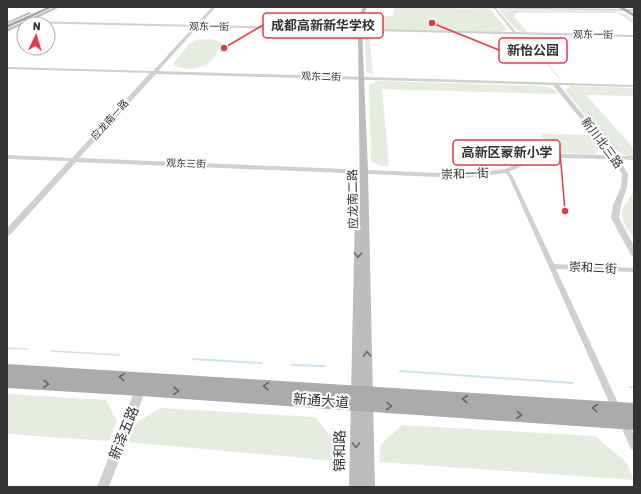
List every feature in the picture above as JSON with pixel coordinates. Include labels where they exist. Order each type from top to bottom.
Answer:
[{"type":"highway","points":[[7,25],[48,7]]},
{"type":"highway","points":[[7,25],[51,7]]},
{"type":"main road","points":[[7,25],[44,7]]},
{"type":"main road","points":[[38,16],[58,7]]},
{"type":"main road","name":"应龙南二路","points":[[362,7],[358,15],[362,171],[362,398]]},
{"type":"main road","name":"应龙南二路","points":[[358,30],[365,7]]},
{"type":"main road","points":[[629,9],[634,16]]},
{"type":"main road","points":[[7,31],[16,26]]},
{"type":"main road","name":"新通大道","points":[[7,370],[144,384],[362,398],[634,410]]},
{"type":"main road","name":"新通大道","points":[[7,382],[144,384]]},
{"type":"main road","points":[[362,398],[368,487]]},
{"type":"main road","name":"新通大道","points":[[362,398],[629,423]]},
{"type":"main road","name":"锦和路","points":[[356,487],[362,398]]},
{"type":"street","name":"应龙南一路","points":[[195,26],[211,7]]},
{"type":"street","name":"应龙南一路","points":[[7,226],[214,7]]},
{"type":"street","points":[[459,7],[629,9]]},
{"type":"street","points":[[495,7],[516,34]]},
{"type":"street","points":[[521,7],[629,9]]},
{"type":"street","name":"观东一街","points":[[56,23],[634,36]]},
{"type":"street","name":"观东二街","points":[[7,68],[634,86]]},
{"type":"street","name":"新川北三路","points":[[555,84],[614,157],[625,174],[624,187],[617,205],[615,218],[634,253]]},
{"type":"street","name":"崇和一街","points":[[362,171],[464,176],[506,171],[527,161],[557,156],[634,158]]},
{"type":"street","name":"观东三街","points":[[7,157],[362,171]]},
{"type":"street","name":"应龙南一路","points":[[7,233],[71,159]]},
{"type":"street","points":[[506,171],[511,177],[617,409],[629,423],[634,446]]},
{"type":"street","name":"崇和二街","points":[[552,266],[634,270]]},
{"type":"street","name":"新泽五路","points":[[103,487],[144,384]]},
{"type":"shaded area","points":[[395,7],[487,9],[491,10],[507,30],[502,32],[369,29],[363,27],[365,15],[393,16]]},
{"type":"shaded area","points":[[499,10],[614,11],[624,13],[634,20],[634,24],[618,13],[521,11],[513,15],[528,33],[515,28]]},
{"type":"shaded area","points":[[369,32],[373,74],[366,72],[365,33]]},
{"type":"shaded area","points":[[196,40],[217,40],[222,44],[213,59],[205,65],[187,69],[174,65],[189,44]]},
{"type":"shaded area","points":[[378,81],[545,86],[555,90],[558,94],[382,89],[389,166],[382,166],[371,161],[369,85]]},
{"type":"shaded area","points":[[572,86],[634,88],[634,96],[586,95],[634,149],[634,156],[628,156],[612,149],[565,90]]},
{"type":"shaded area","points":[[541,134],[589,135],[599,149],[595,154],[553,153]]},
{"type":"shaded area","points":[[634,191],[634,238],[622,218],[622,214],[625,205]]},
{"type":"shaded area","points":[[7,394],[106,400],[117,421],[109,441],[7,434]]},
{"type":"shaded area","points":[[160,408],[315,417],[338,445],[337,461],[128,442],[136,423]]},
{"type":"shaded area","points":[[402,425],[595,436],[626,462],[634,480],[379,462],[381,444]]},
{"type":"waterway","points":[[522,31],[510,18],[509,16],[511,12],[607,12]]},
{"type":"waterway","points":[[526,37],[560,79]]},
{"type":"waterway","points":[[570,91],[619,151]]},
{"type":"waterway","points":[[634,213],[634,226]]},
{"type":"waterway","points":[[7,348],[27,349]]},
{"type":"waterway","points":[[51,351],[119,355]]},
{"type":"waterway","points":[[193,359],[262,363]]},
{"type":"waterway","points":[[292,365],[324,366]]},
{"type":"waterway","points":[[400,371],[573,383]]},
{"type":"place","name":"新怡公园","points":[[432,23]]},
{"type":"place","name":"成都高新新华学校","points":[[224,48]]},
{"type":"place","name":"高新区蒙新小学","points":[[565,211]]}]
